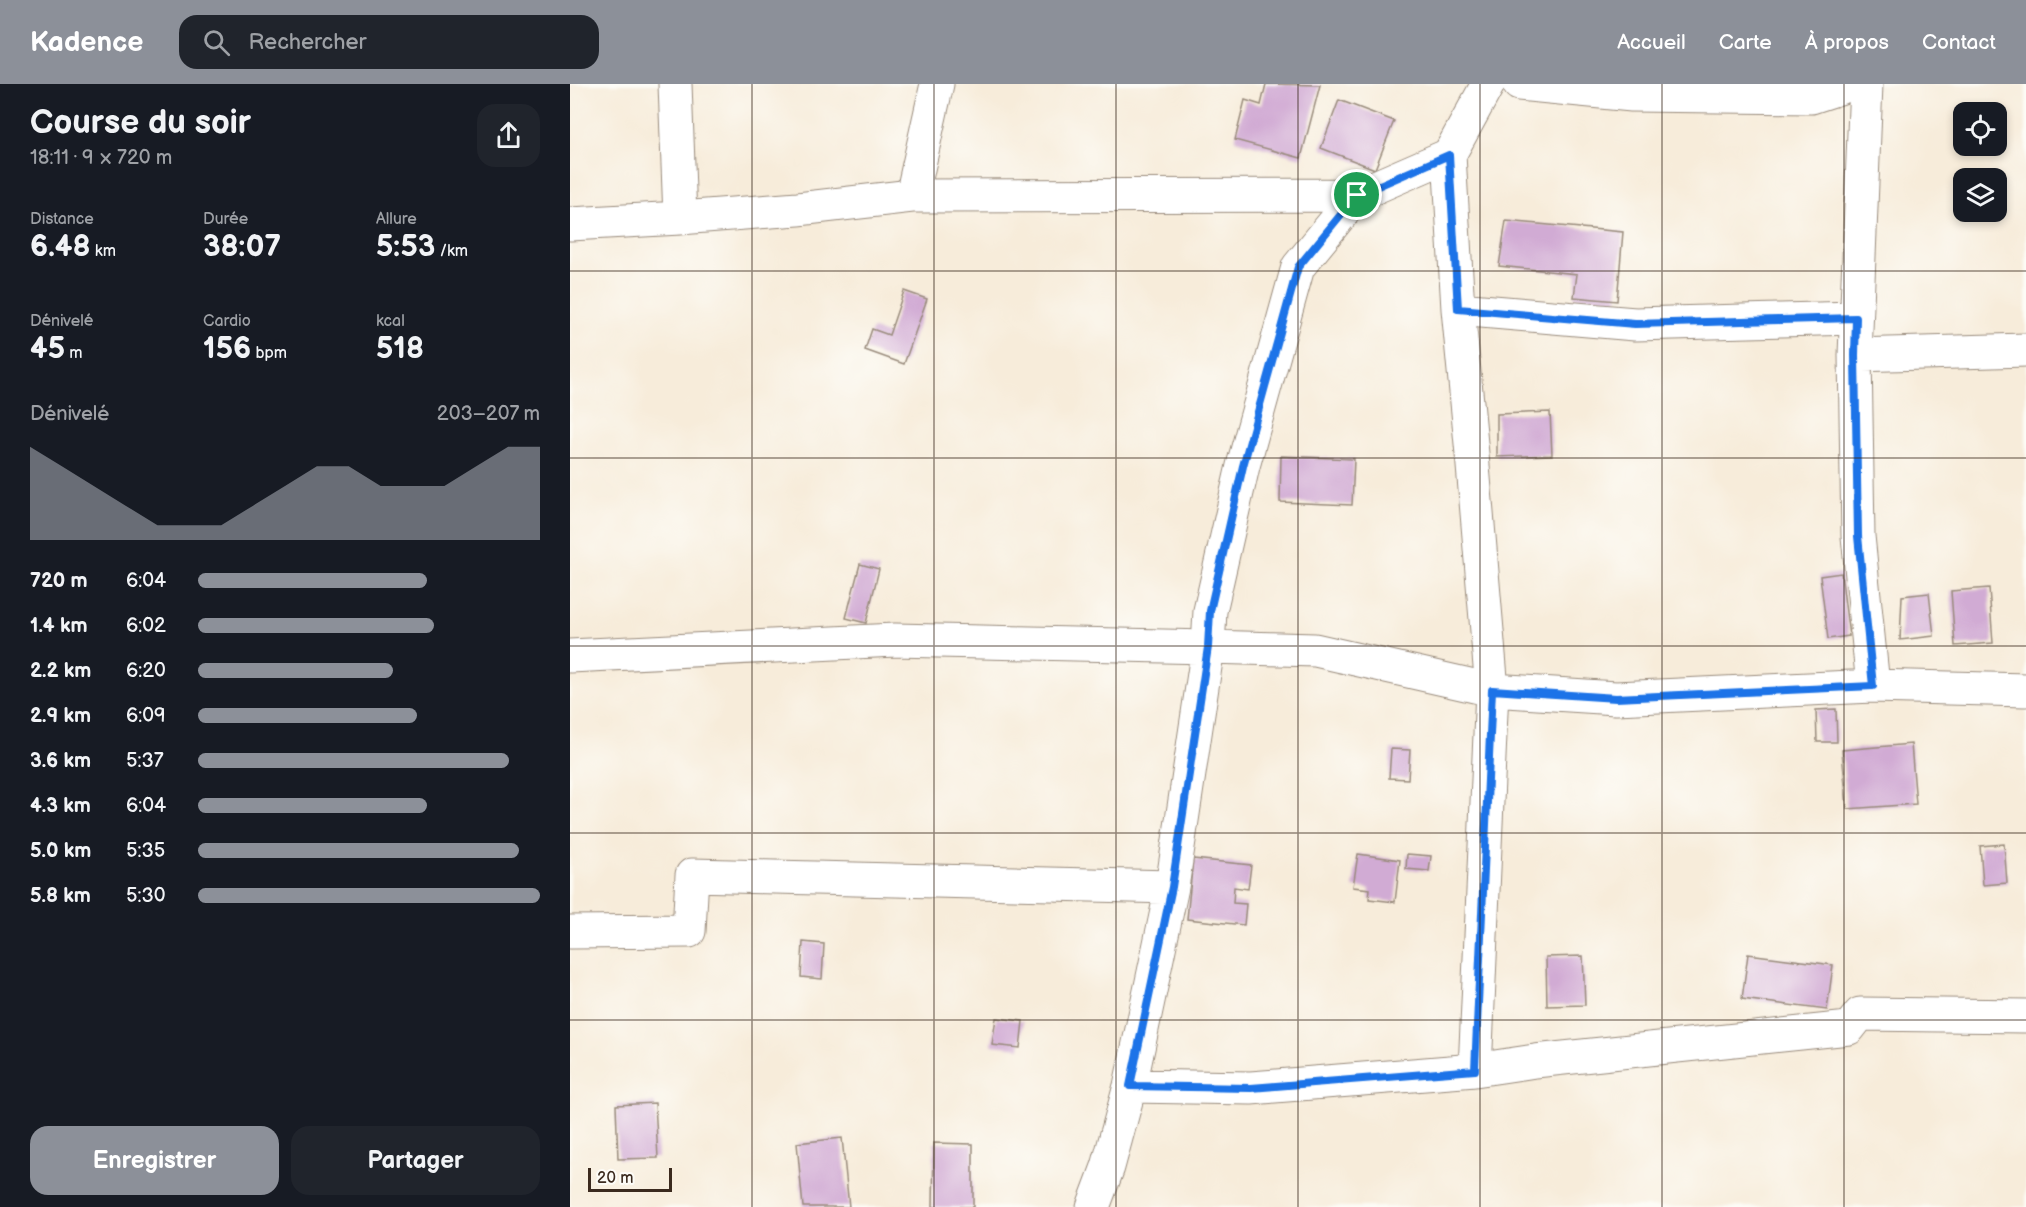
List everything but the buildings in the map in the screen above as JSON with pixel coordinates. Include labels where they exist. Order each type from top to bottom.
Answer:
[{"type":"street","points":[[675,84],[680,218]]},
{"type":"street","points":[[912,196],[938,84]]},
{"type":"street","points":[[1475,1070],[1492,690],[1458,309],[1449,155],[1488,84]]},
{"type":"street","points":[[1519,84],[1632,95],[1811,96],[1851,84]]},
{"type":"street","points":[[1866,84],[1855,355],[1858,536],[1873,686]]},
{"type":"street","points":[[570,224],[798,209],[912,196],[1357,195],[1449,155]]},
{"type":"street","points":[[1093,1207],[1108,1167],[1130,1086],[1172,887],[1208,647],[1210,611],[1243,466],[1298,267],[1357,195]]},
{"type":"street","points":[[1458,309],[1635,324],[1856,318]]},
{"type":"street","points":[[1855,355],[2026,350]]},
{"type":"street","points":[[570,656],[895,640],[1208,647],[1315,650],[1492,690],[1616,698],[1873,686],[2026,690]]},
{"type":"street","points":[[570,932],[689,931],[692,875],[1172,887]]},
{"type":"street","points":[[1130,1086],[1251,1088],[1475,1070],[1534,1061],[1849,1028],[1860,1014],[2026,1016]]},
{"type":"route","points":[[1449,155],[1458,309],[1635,324],[1856,318],[1858,536],[1873,686],[1616,698],[1492,690],[1475,1070],[1251,1088],[1130,1086],[1172,887],[1208,647],[1210,611],[1243,466],[1298,267],[1357,195],[1449,155]]}]
